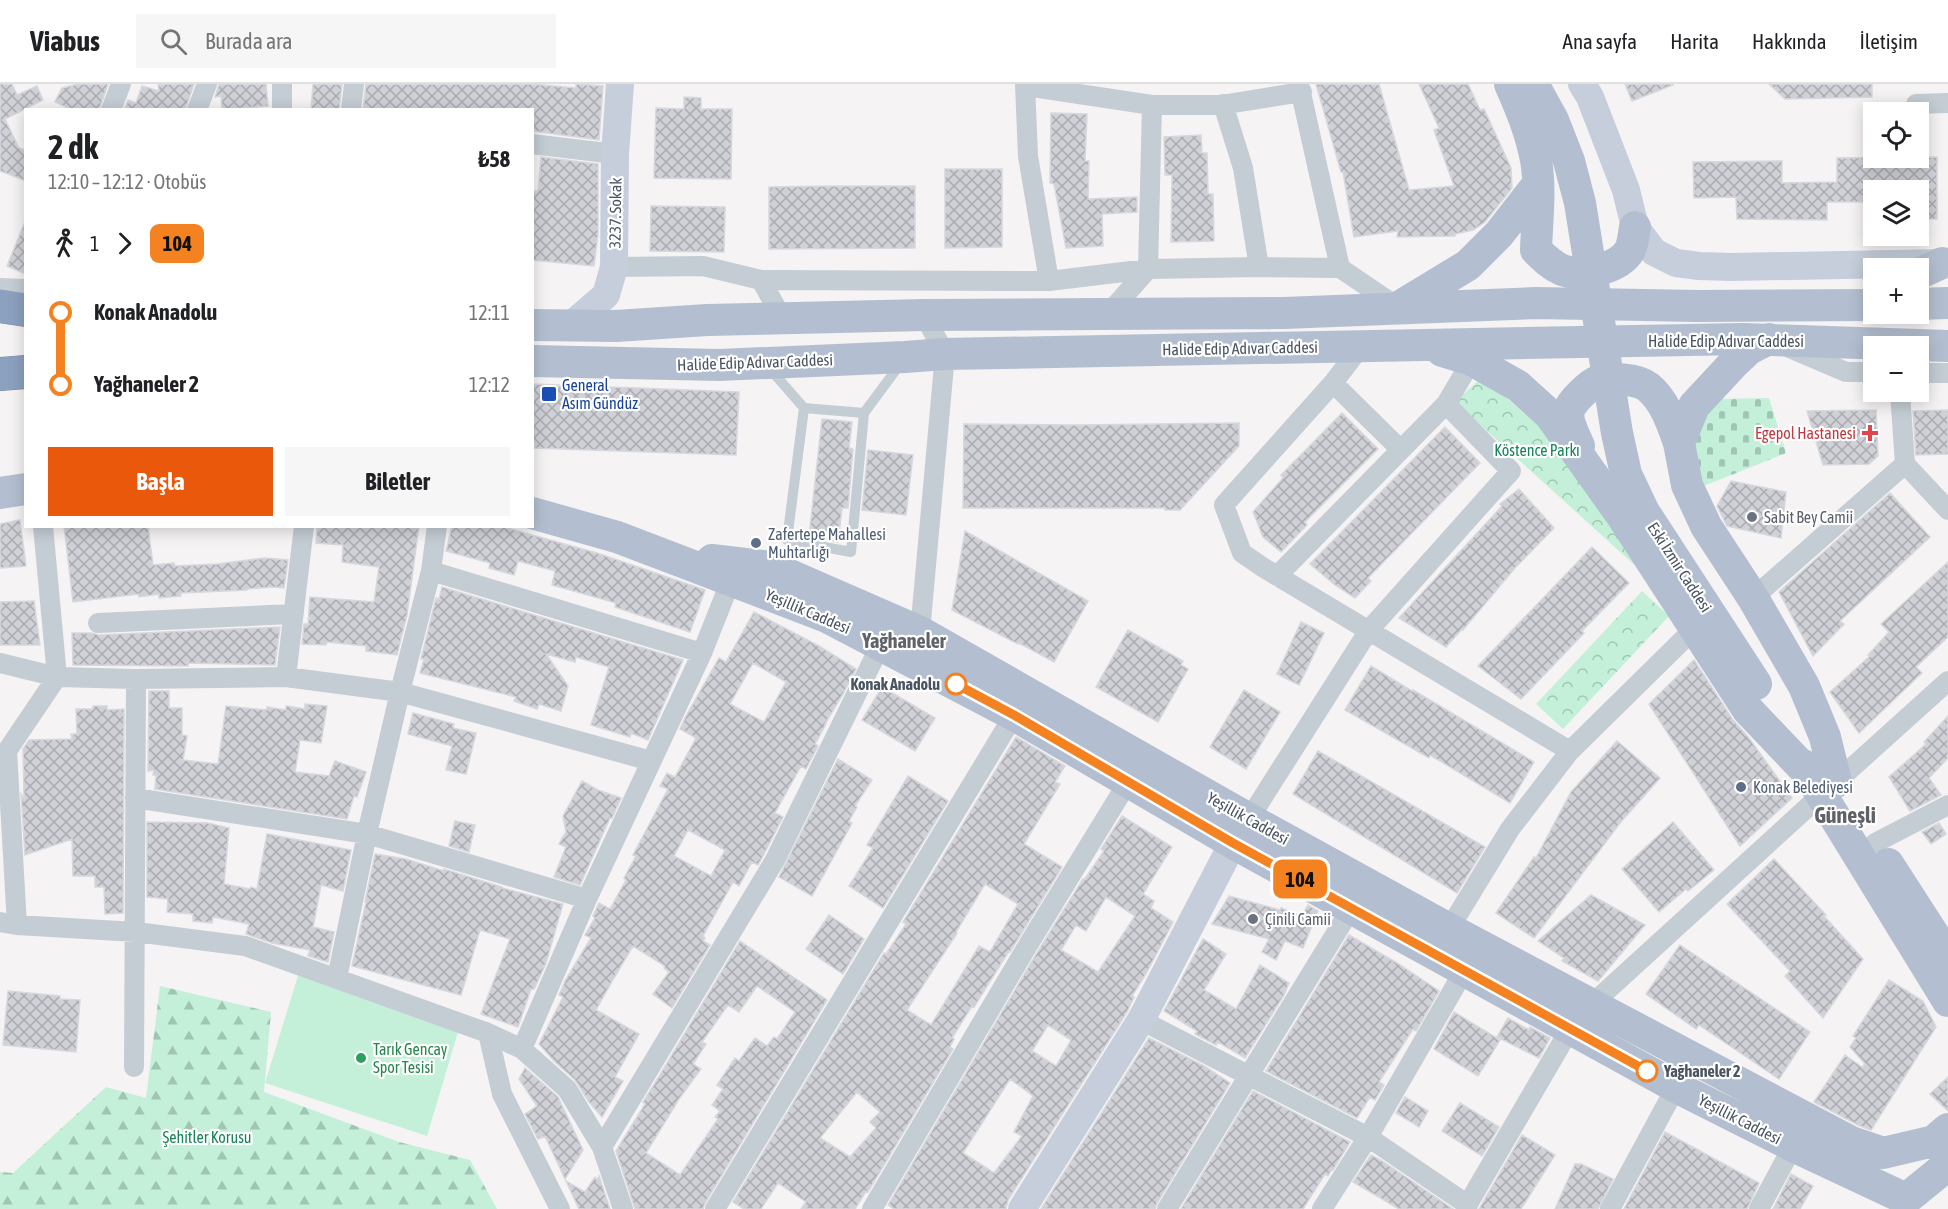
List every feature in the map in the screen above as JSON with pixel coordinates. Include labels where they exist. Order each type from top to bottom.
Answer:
[{"type":"highway","points":[[0,306],[24,310]]},
{"type":"highway","points":[[0,319],[24,318]]},
{"type":"highway","points":[[0,362],[24,361]]},
{"type":"highway","points":[[0,374],[24,372]]},
{"type":"main road","name":"3237. Sokak","points":[[570,326],[606,295],[614,267],[615,154],[620,84]]},
{"type":"main road","points":[[1510,84],[1526,121],[1536,160],[1538,184],[1536,303],[1542,323],[1564,342]]},
{"type":"main road","name":"Eski İzmir Caddesi","points":[[1533,84],[1553,120],[1569,161],[1580,204],[1617,433],[1626,474],[1644,512],[1764,680]]},
{"type":"main road","name":"Eski İzmir Caddesi","points":[[1556,84],[1587,153],[1599,200],[1607,238],[1635,430],[1644,465],[1822,783],[1948,1001]]},
{"type":"main road","points":[[1582,84],[1590,97],[1626,190],[1635,227],[1654,252],[1676,263],[1699,266],[1936,267]]},
{"type":"main road","points":[[1399,308],[1468,265],[1498,234],[1538,184]]},
{"type":"main road","points":[[1536,250],[1549,263],[1564,271],[1607,269],[1623,260],[1631,248],[1635,227]]},
{"type":"main road","name":"Halide Edip Adıvar Caddesi","points":[[534,325],[615,326],[707,320],[924,315],[1284,313],[1536,303],[1697,306],[1863,301]]},
{"type":"main road","points":[[1929,304],[1948,303]]},
{"type":"main road","points":[[1679,443],[1715,362],[1722,339],[1719,323],[1697,306]]},
{"type":"main road","name":"Halide Edip Adıvar Caddesi","points":[[534,361],[719,365],[945,354],[1722,339],[1948,346]]},
{"type":"main road","points":[[1694,406],[1734,363],[1749,350],[1770,339]]},
{"type":"main road","points":[[1426,346],[1472,360],[1518,386],[1550,415],[1622,516],[1748,710],[1822,783]]},
{"type":"main road","points":[[1587,466],[1570,424],[1568,411],[1576,398],[1598,381],[1629,379],[1646,384],[1659,397],[1670,418],[1679,443],[1687,485],[1706,526],[1753,598],[1804,686],[1825,737],[1822,783]]},
{"type":"main road","points":[[0,480],[24,477]]},
{"type":"main road","points":[[0,493],[24,489]]},
{"type":"main road","name":"Yeşillik Caddesi","points":[[534,500],[700,559],[771,567],[920,632],[1241,831],[1352,907],[1676,1087],[1903,1204],[1948,1165]]},
{"type":"main road","name":"Yeşillik Caddesi","points":[[534,514],[617,537],[827,617],[1014,715],[1128,782],[1241,831],[1449,929],[1841,1136],[1883,1153],[1934,1141],[1948,1129]]},
{"type":"main road","points":[[880,644],[903,642],[920,632]]},
{"type":"main road","name":"Eski İzmir Caddesi","points":[[1822,783],[1875,843],[1948,957]]},
{"type":"main road","points":[[1022,1209],[1141,1020],[1241,831]]},
{"type":"street","points":[[112,108],[121,84]]},
{"type":"street","points":[[198,108],[207,84]]},
{"type":"street","points":[[282,84],[282,108]]},
{"type":"street","points":[[351,108],[354,84]]},
{"type":"street","points":[[1049,281],[1028,156],[1026,85],[1152,105],[1223,105],[1301,88],[1340,268]]},
{"type":"street","points":[[1929,104],[1948,103]]},
{"type":"street","points":[[1108,314],[1148,269],[1152,105]]},
{"type":"street","points":[[1223,105],[1242,168],[1259,267]]},
{"type":"street","points":[[534,144],[615,154]]},
{"type":"street","points":[[614,267],[703,266],[762,280],[1049,281],[1148,269],[1340,268],[1399,308]]},
{"type":"street","points":[[762,280],[782,318]]},
{"type":"street","points":[[0,288],[24,289]]},
{"type":"street","points":[[920,632],[945,354],[924,315]]},
{"type":"street","points":[[1770,339],[1846,372],[1863,372]]},
{"type":"street","points":[[1362,345],[1333,383],[1224,505],[1242,554],[1570,751]]},
{"type":"street","points":[[1277,576],[1446,404],[1472,360]]},
{"type":"street","points":[[1929,373],[1948,373]]},
{"type":"street","points":[[1333,383],[1401,450]]},
{"type":"street","points":[[1901,402],[1905,464],[1948,510]]},
{"type":"street","points":[[1241,831],[1369,630],[1511,471],[1446,404]]},
{"type":"street","points":[[1753,598],[1905,464]]},
{"type":"street","points":[[43,528],[57,677],[4,752],[9,923],[136,932],[245,946],[488,1033],[522,1049],[567,1089],[602,1147],[623,1209]]},
{"type":"street","points":[[286,677],[304,528]]},
{"type":"street","points":[[337,978],[367,834],[431,571],[437,528]]},
{"type":"street","points":[[431,571],[702,653]]},
{"type":"street","points":[[522,1049],[586,899],[702,653],[732,580]]},
{"type":"street","points":[[98,623],[292,614]]},
{"type":"street","points":[[1449,929],[1510,829],[1570,751],[1694,629]]},
{"type":"street","points":[[602,1147],[775,860],[880,644]]},
{"type":"street","points":[[0,663],[57,677],[136,679],[286,677],[400,692],[651,761]]},
{"type":"street","points":[[134,1067],[136,679]]},
{"type":"street","points":[[1592,1004],[1822,783],[1948,681]]},
{"type":"street","points":[[715,1209],[1014,715]]},
{"type":"street","points":[[872,1209],[1028,945],[1128,782]]},
{"type":"street","points":[[135,798],[367,834],[586,899]]},
{"type":"street","points":[[1875,843],[1948,805]]},
{"type":"street","points":[[1167,1209],[1352,907]]},
{"type":"street","points":[[1322,1209],[1368,1137],[1464,971]]},
{"type":"street","points":[[1141,1020],[1368,1137],[1466,1207],[1570,1029]]},
{"type":"street","points":[[488,1033],[502,1094],[560,1209]]},
{"type":"street","points":[[1610,1209],[1676,1087]]},
{"type":"street","points":[[1759,1209],[1793,1146]]},
{"type":"lane","points":[[804,408],[787,540],[851,552],[864,413],[905,357]]},
{"type":"lane","points":[[764,362],[804,408],[864,413]]},
{"type":"green space","name":"Köstence Parkı","points":[[1482,377],[1552,437],[1640,570],[1455,402]]},
{"type":"green space","points":[[1769,398],[1786,453],[1701,487],[1688,434],[1717,399]]},
{"type":"green space","points":[[1642,591],[1669,616],[1563,729],[1536,704]]},
{"type":"green space","name":"Tarık Gencay Spor Tesisi","points":[[301,966],[458,1032],[427,1136],[265,1083]]},
{"type":"green space","name":"Şehitler Korusu","points":[[160,986],[271,1012],[264,1092],[399,1142],[470,1160],[497,1209],[0,1209],[0,1172],[13,1173],[106,1087],[146,1098]]},
{"type":"building","points":[[0,84],[12,84],[17,95],[37,86],[43,100],[5,119],[19,148],[24,149],[24,180],[0,171]]},
{"type":"building","points":[[78,84],[108,84],[100,108],[68,108],[55,102],[62,88]]},
{"type":"building","points":[[158,84],[194,84],[186,108],[125,108],[128,100],[136,103],[142,86],[159,91]]},
{"type":"building","points":[[219,84],[266,84],[268,106],[222,108],[221,96],[215,97]]},
{"type":"building","points":[[313,84],[342,84],[339,108],[311,108]]},
{"type":"building","points":[[366,84],[532,84],[576,88],[576,84],[603,86],[599,140],[534,131],[534,108],[363,108]]},
{"type":"building","points":[[1316,84],[1379,84],[1409,190],[1454,186],[1434,130],[1439,128],[1419,84],[1468,84],[1480,110],[1484,109],[1511,168],[1512,188],[1485,222],[1473,230],[1455,234],[1455,236],[1397,237],[1398,231],[1354,237],[1343,172],[1341,172]]},
{"type":"building","points":[[1625,84],[1673,84],[1673,85],[1632,101]]},
{"type":"building","points":[[1769,84],[1872,84],[1872,97],[1785,99]]},
{"type":"building","points":[[684,97],[701,98],[701,109],[732,109],[731,179],[654,178],[656,108],[684,109]]},
{"type":"building","points":[[1051,113],[1087,114],[1085,161],[1089,161],[1088,199],[1137,197],[1137,212],[1102,214],[1103,246],[1066,248],[1054,184],[1050,183]]},
{"type":"building","points":[[1201,135],[1202,153],[1207,153],[1208,194],[1213,194],[1214,241],[1171,242],[1172,175],[1165,175],[1164,137]]},
{"type":"building","points":[[541,157],[598,164],[598,234],[594,266],[534,260],[534,191],[538,191]]},
{"type":"building","points":[[1929,157],[1937,157],[1937,219],[1929,219],[1929,180],[1863,180],[1863,202],[1827,202],[1827,220],[1737,219],[1736,197],[1694,198],[1693,162],[1782,161],[1782,183],[1837,182],[1837,158],[1863,158],[1863,168],[1929,168]]},
{"type":"building","points":[[945,169],[1002,169],[1002,247],[945,248]]},
{"type":"building","points":[[915,186],[915,248],[769,249],[769,187]]},
{"type":"building","points":[[651,206],[725,207],[724,252],[650,251]]},
{"type":"building","points":[[24,224],[24,273],[7,266]]},
{"type":"building","points":[[534,384],[739,392],[736,455],[534,448]]},
{"type":"building","points":[[1876,410],[1878,456],[1869,464],[1823,465],[1807,411]]},
{"type":"building","points":[[1948,410],[1948,454],[1916,455],[1913,411]]},
{"type":"building","points":[[1342,413],[1378,449],[1305,522],[1307,525],[1281,552],[1263,537],[1253,512],[1283,478],[1281,475]]},
{"type":"building","points":[[822,419],[852,422],[849,448],[853,449],[848,508],[842,508],[838,542],[809,536]]},
{"type":"building","points":[[1239,423],[1239,446],[1180,510],[1165,510],[1165,508],[963,508],[964,424]]},
{"type":"building","points":[[1445,427],[1480,463],[1368,578],[1371,581],[1355,598],[1310,564]]},
{"type":"building","points":[[868,450],[913,455],[906,515],[862,510]]},
{"type":"building","name":"Sabit Bey Camii","points":[[1731,481],[1786,492],[1781,538],[1727,526],[1717,506]]},
{"type":"building","points":[[1519,489],[1554,528],[1515,568],[1463,630],[1446,647],[1399,618],[1502,506],[1500,504]]},
{"type":"building","points":[[1890,493],[1930,537],[1840,621],[1844,624],[1813,656],[1779,592]]},
{"type":"building","points":[[20,520],[26,566],[0,568],[0,524]]},
{"type":"building","points":[[64,528],[148,528],[153,565],[217,564],[265,558],[288,560],[284,588],[181,593],[181,596],[159,598],[159,594],[139,597],[139,594],[73,602]]},
{"type":"building","points":[[317,528],[419,528],[407,615],[397,655],[366,651],[366,646],[327,642],[326,645],[302,644],[304,624],[308,624],[310,597],[374,602],[379,567],[342,562],[343,545],[316,543]]},
{"type":"building","points":[[452,528],[507,528],[597,553],[705,590],[690,632],[615,607],[616,603],[552,585],[555,571],[518,561],[514,575],[489,568],[490,563],[446,551]]},
{"type":"building","points":[[965,531],[1088,601],[1054,662],[952,610]]},
{"type":"building","points":[[1592,547],[1629,583],[1521,699],[1478,666]]},
{"type":"building","points":[[1948,562],[1948,637],[1916,667],[1922,673],[1859,733],[1830,692],[1870,656],[1868,655],[1889,632],[1881,624]]},
{"type":"building","points":[[442,587],[683,660],[648,740],[631,733],[630,737],[591,725],[609,667],[576,657],[575,662],[546,654],[568,686],[561,711],[539,704],[537,709],[514,701],[516,697],[420,673],[424,659],[421,659],[436,598],[439,599]]},
{"type":"building","points":[[34,601],[40,645],[0,645],[0,602]]},
{"type":"building","points":[[754,612],[819,646],[856,669],[815,744],[818,746],[806,769],[801,766],[775,813],[783,817],[764,854],[758,865],[752,862],[739,886],[733,882],[703,936],[705,938],[703,941],[710,945],[672,1008],[653,994],[669,972],[664,968],[665,966],[633,946],[614,978],[596,1010],[639,1034],[615,1077],[623,1081],[602,1117],[575,1080],[539,1044],[563,997],[559,995],[566,979],[591,938],[585,935],[595,918],[593,916],[599,903],[610,909],[626,880],[624,878],[636,856],[633,855],[668,789],[660,786],[667,773],[675,777],[696,738],[680,729],[686,716],[719,658],[726,662]],"holes":[[[753,663],[786,682],[764,722],[730,704]],[[688,830],[725,850],[711,876],[674,856]]]},
{"type":"building","points":[[1301,622],[1324,633],[1299,685],[1277,674]]},
{"type":"building","points":[[280,627],[275,665],[188,663],[188,666],[73,665],[72,633],[99,635]]},
{"type":"building","points":[[1128,630],[1183,661],[1181,665],[1188,669],[1158,722],[1096,687]]},
{"type":"building","points":[[1694,660],[1733,720],[1749,738],[1792,798],[1740,846],[1649,704]]},
{"type":"building","points":[[1371,666],[1534,762],[1510,803],[1430,755],[1429,758],[1345,710]]},
{"type":"building","points":[[882,687],[935,718],[915,751],[862,720]]},
{"type":"building","points":[[1244,690],[1280,712],[1246,769],[1210,747]]},
{"type":"building","points":[[149,691],[169,691],[169,708],[182,708],[182,735],[187,736],[183,760],[218,764],[226,706],[286,710],[286,706],[305,709],[305,704],[327,706],[321,743],[300,740],[295,772],[329,776],[335,761],[366,772],[357,797],[354,796],[347,819],[155,789],[156,775],[153,775],[154,770],[148,771]]},
{"type":"building","points":[[93,706],[107,706],[107,710],[124,709],[123,913],[105,914],[104,887],[95,887],[95,876],[73,876],[72,839],[25,855],[21,794],[24,798],[23,749],[29,740],[72,739],[71,734],[77,734],[76,709],[93,709]]},
{"type":"building","points":[[413,713],[454,724],[453,728],[476,733],[466,774],[446,770],[452,746],[408,734]]},
{"type":"building","points":[[1948,716],[1948,758],[1929,778],[1941,795],[1910,811],[1889,777],[1926,744],[1924,742]]},
{"type":"building","points":[[1016,737],[1065,766],[1055,782],[1060,784],[1024,844],[1062,867],[1010,952],[952,1038],[954,1039],[950,1047],[953,1049],[868,1192],[866,1191],[855,1209],[801,1209],[806,1202],[778,1183],[761,1209],[744,1209],[733,1202],[884,953],[886,954],[906,924],[903,922]],"holes":[[[985,884],[1018,904],[990,952],[979,946],[931,1025],[907,1010],[957,933]],[[857,1092],[880,1112],[870,1122],[876,1128],[850,1157],[820,1138]]]},
{"type":"building","points":[[1617,741],[1660,778],[1620,823],[1534,938],[1496,913],[1534,857],[1536,858],[1571,792]]},
{"type":"building","points":[[1318,751],[1485,847],[1457,893],[1293,794]]},
{"type":"building","points":[[838,759],[872,780],[855,806],[857,807],[849,821],[852,823],[812,896],[779,877]]},
{"type":"building","points":[[908,776],[948,801],[883,908],[849,886],[873,848],[867,845]]},
{"type":"building","points":[[582,781],[598,790],[621,798],[580,885],[554,877],[566,847],[559,844],[566,832],[563,816]]},
{"type":"building","points":[[1122,816],[1172,847],[1143,894],[1154,901],[1151,908],[1173,922],[1132,996],[1134,997],[1127,1012],[1008,1200],[1006,1209],[894,1209],[888,1205],[1038,951],[1083,879],[1104,851],[1101,849]],"holes":[[[1106,897],[1135,916],[1098,972],[1061,950],[1076,925],[1086,931]],[[1048,1025],[1071,1040],[1056,1066],[1032,1051]],[[1010,1079],[1033,1096],[1014,1132],[1022,1136],[994,1173],[963,1153]]]},
{"type":"building","points":[[455,821],[475,825],[469,852],[449,846]]},
{"type":"building","points":[[147,822],[208,823],[229,828],[224,884],[250,889],[251,887],[257,889],[267,834],[351,850],[343,891],[321,885],[313,927],[334,932],[328,962],[308,956],[310,950],[272,943],[246,934],[249,924],[213,917],[212,923],[193,921],[193,914],[167,912],[168,899],[147,897]]},
{"type":"building","points":[[1673,822],[1714,870],[1688,891],[1686,889],[1659,912],[1622,869]]},
{"type":"building","points":[[1939,823],[1946,834],[1931,844],[1922,832]]},
{"type":"building","points":[[375,854],[406,859],[444,871],[444,869],[502,888],[563,904],[546,963],[534,989],[531,989],[518,1027],[481,1014],[510,939],[480,930],[461,995],[352,966]]},
{"type":"building","points":[[1774,859],[1863,959],[1823,1018],[1785,976],[1790,971],[1727,904]]},
{"type":"building","points":[[1591,895],[1645,925],[1598,981],[1562,961],[1564,958],[1538,941]]},
{"type":"building","points":[[1229,896],[1280,910],[1281,908],[1302,916],[1308,905],[1318,911],[1303,948],[1285,941],[1276,960],[1262,952],[1269,939],[1212,924]]},
{"type":"building","points":[[829,915],[864,939],[843,974],[806,949]]},
{"type":"building","points":[[1349,935],[1439,991],[1416,1031],[1413,1029],[1379,1082],[1384,1085],[1375,1100],[1370,1097],[1357,1118],[1266,1071]]},
{"type":"building","points":[[1203,939],[1226,954],[1204,990],[1236,1009],[1260,965],[1289,983],[1245,1058],[1218,1042],[1216,1045],[1195,1034],[1197,1031],[1164,1011]]},
{"type":"building","points":[[740,941],[827,1000],[703,1209],[635,1209],[616,1151]],"holes":[[[757,986],[795,1012],[777,1039],[774,1037],[767,1046],[755,1038],[739,1061],[735,1058],[717,1085],[723,1089],[712,1105],[720,1111],[715,1117],[718,1119],[680,1175],[646,1153],[679,1099],[701,1069],[693,1064],[706,1044],[702,1042],[728,1005],[739,1012]]]},
{"type":"building","points":[[1680,945],[1810,1032],[1779,1079],[1699,1025],[1696,1029],[1646,994]]},
{"type":"building","points":[[1889,980],[1923,1001],[1936,1027],[1871,1130],[1814,1102],[1845,1055],[1862,1067],[1865,1064],[1850,1047],[1856,1038],[1853,1036]]},
{"type":"building","points":[[8,991],[80,1000],[76,1052],[3,1045]]},
{"type":"building","points":[[1454,1012],[1500,1040],[1478,1076],[1434,1049]]},
{"type":"building","points":[[1508,1018],[1529,1030],[1530,1027],[1550,1038],[1539,1058],[1497,1037]]},
{"type":"building","points":[[1149,1038],[1204,1066],[1230,1083],[1155,1209],[1041,1209]]},
{"type":"building","points":[[525,1068],[558,1097],[583,1150],[565,1179],[545,1136],[538,1139],[525,1114],[537,1106],[519,1079]]},
{"type":"building","points":[[1948,1077],[1948,1111],[1930,1094]]},
{"type":"building","points":[[1253,1091],[1350,1142],[1333,1170],[1328,1176],[1325,1174],[1303,1209],[1181,1209]]},
{"type":"building","points":[[1405,1097],[1428,1111],[1419,1127],[1396,1113]]},
{"type":"building","points":[[1460,1103],[1499,1127],[1482,1156],[1442,1131]]},
{"type":"building","points":[[1665,1132],[1759,1183],[1747,1209],[1624,1209]]},
{"type":"building","points":[[1522,1135],[1555,1155],[1521,1209],[1479,1209]]},
{"type":"building","points":[[1371,1155],[1453,1209],[1399,1209],[1353,1182]]},
{"type":"building","points":[[1575,1164],[1581,1164],[1613,1179],[1598,1209],[1555,1209]]},
{"type":"building","points":[[1791,1174],[1813,1186],[1800,1209],[1773,1209]]},
{"type":"building","points":[[599,1176],[610,1209],[579,1209],[566,1181],[585,1192],[595,1177],[597,1180]]},
{"type":"bus line","name":"104","points":[[956,684],[1014,715],[1233,843],[1647,1071]]},
{"type":"place","name":"General Asım Gündüz","points":[[549,394]]},
{"type":"place","name":"Egepol Hastanesi","points":[[1870,433]]},
{"type":"place","name":"Sabit Bey Camii","points":[[1752,517]]},
{"type":"place","name":"Zafertepe Mahallesi Muhtarlığı","points":[[756,543]]},
{"type":"place","name":"Konak Anadolu","points":[[956,684]]},
{"type":"place","name":"Konak Belediyesi","points":[[1741,787]]},
{"type":"place","name":"Çinili Camii","points":[[1253,919]]},
{"type":"place","name":"Tarık Gencay Spor Tesisi","points":[[361,1058]]},
{"type":"place","name":"Yağhaneler 2","points":[[1647,1071]]},
{"type":"district","name":"Yağhaneler","points":[[904,640]]},
{"type":"district","name":"Güneşli","points":[[1845,815]]}]
